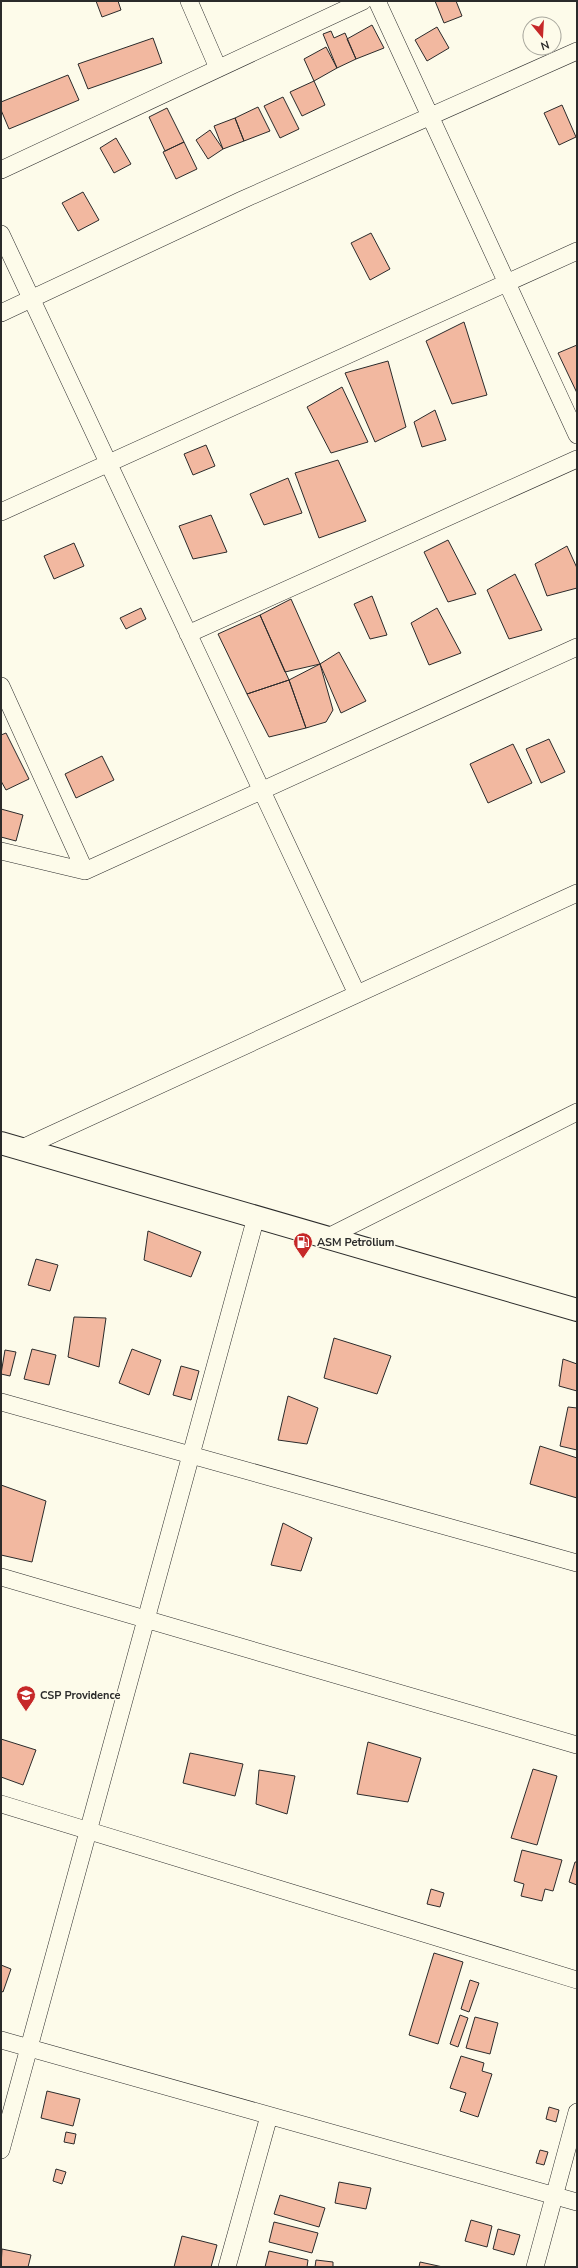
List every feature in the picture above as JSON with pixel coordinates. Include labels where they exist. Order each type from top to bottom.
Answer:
[{"type":"main road","points":[[10,1146],[577,1310]]},
{"type":"street","points":[[189,1],[218,68]]},
{"type":"street","points":[[1,170],[363,1]]},
{"type":"street","points":[[377,1],[577,435]]},
{"type":"street","points":[[1,313],[242,200],[577,51]]},
{"type":"street","points":[[1,234],[357,994]]},
{"type":"street","points":[[1,512],[507,281],[577,251]]},
{"type":"street","points":[[188,634],[577,460]]},
{"type":"street","points":[[1,851],[85,871],[577,647]]},
{"type":"street","points":[[1,686],[85,871]]},
{"type":"street","points":[[10,1146],[357,994],[577,893]]},
{"type":"street","points":[[328,1237],[577,1112]]},
{"type":"street","points":[[1,2150],[256,1217]]},
{"type":"street","points":[[1,1402],[577,1562]]},
{"type":"street","points":[[1,1577],[577,1745]]},
{"type":"street","points":[[1,1804],[577,1980]]},
{"type":"street","points":[[1,2040],[577,2202]]},
{"type":"street","points":[[535,2267],[577,2112]]},
{"type":"street","points":[[227,2267],[269,2116]]},
{"type":"building","points":[[96,1],[118,1],[121,10],[102,17]]},
{"type":"building","points":[[435,1],[456,1],[462,16],[444,23]]},
{"type":"building","points":[[372,25],[384,48],[356,59],[347,39]]},
{"type":"building","points":[[437,27],[449,48],[427,61],[415,40]]},
{"type":"building","points":[[331,31],[334,38],[345,33],[356,59],[337,68],[323,34]]},
{"type":"building","points":[[153,38],[162,63],[88,89],[78,64]]},
{"type":"building","points":[[326,47],[337,68],[314,81],[304,59]]},
{"type":"building","points":[[68,75],[79,100],[9,129],[1,110],[1,102]]},
{"type":"building","points":[[314,81],[325,105],[302,116],[290,92]]},
{"type":"building","points":[[283,97],[299,129],[280,138],[264,106]]},
{"type":"building","points":[[562,105],[576,137],[559,145],[544,113]]},
{"type":"building","points":[[258,107],[270,131],[244,141],[235,118]]},
{"type":"building","points":[[167,108],[184,142],[165,151],[149,117]]},
{"type":"building","points":[[235,118],[244,141],[223,149],[214,126]]},
{"type":"building","points":[[210,130],[223,149],[208,159],[196,140]]},
{"type":"building","points":[[116,138],[131,164],[114,173],[100,148]]},
{"type":"building","points":[[184,142],[197,169],[176,179],[163,152]]},
{"type":"building","points":[[83,192],[99,220],[78,231],[62,203]]},
{"type":"building","points":[[371,233],[390,269],[370,280],[351,243]]},
{"type":"building","points":[[464,322],[487,395],[452,404],[426,341]]},
{"type":"building","points":[[577,345],[577,393],[558,353]]},
{"type":"building","points":[[388,361],[406,427],[375,442],[345,373]]},
{"type":"building","points":[[342,387],[368,442],[331,453],[307,407]]},
{"type":"building","points":[[435,410],[446,440],[422,447],[414,422]]},
{"type":"building","points":[[206,445],[215,466],[193,475],[184,454]]},
{"type":"building","points":[[338,460],[366,521],[319,538],[295,473]]},
{"type":"building","points":[[288,478],[302,513],[264,525],[250,494]]},
{"type":"building","points":[[211,515],[227,552],[193,559],[179,526]]},
{"type":"building","points":[[448,540],[476,594],[448,602],[424,552]]},
{"type":"building","points":[[74,543],[84,566],[54,579],[44,556]]},
{"type":"building","points":[[567,546],[577,568],[577,588],[547,596],[535,564]]},
{"type":"building","points":[[515,574],[542,630],[509,639],[487,590]]},
{"type":"building","points":[[372,596],[387,635],[370,639],[354,604]]},
{"type":"building","points":[[291,599],[320,664],[285,672],[260,615]]},
{"type":"building","points":[[141,608],[146,619],[126,629],[120,618]]},
{"type":"building","points":[[437,608],[461,653],[429,665],[411,623]]},
{"type":"building","points":[[260,615],[289,680],[247,694],[218,634]]},
{"type":"building","points":[[339,652],[366,701],[341,713],[320,664]]},
{"type":"building","points":[[320,664],[333,710],[326,722],[306,728],[289,680]]},
{"type":"building","points":[[289,680],[306,728],[269,737],[247,694]]},
{"type":"building","points":[[6,733],[29,779],[6,790],[1,781],[1,735]]},
{"type":"building","points":[[549,739],[565,772],[541,783],[526,749]]},
{"type":"building","points":[[513,744],[532,783],[488,803],[470,764]]},
{"type":"building","points":[[102,756],[114,780],[76,798],[65,774]]},
{"type":"building","points":[[1,809],[23,815],[16,841],[1,837]]},
{"type":"building","points":[[148,1231],[201,1252],[191,1277],[144,1260]]},
{"type":"building","points":[[36,1259],[58,1265],[50,1291],[28,1285]]},
{"type":"building","points":[[74,1317],[106,1318],[99,1367],[68,1357]]},
{"type":"building","points":[[334,1338],[391,1356],[377,1394],[324,1378]]},
{"type":"building","points":[[32,1349],[56,1355],[49,1385],[24,1379]]},
{"type":"building","points":[[132,1349],[161,1360],[149,1395],[119,1383]]},
{"type":"building","points":[[5,1350],[16,1352],[10,1376],[1,1374]]},
{"type":"building","points":[[563,1359],[577,1364],[577,1391],[559,1386]]},
{"type":"building","points":[[181,1366],[199,1371],[191,1400],[173,1395]]},
{"type":"building","points":[[288,1396],[318,1408],[307,1444],[278,1440]]},
{"type":"building","points":[[568,1407],[577,1408],[577,1450],[560,1446]]},
{"type":"building","points":[[540,1446],[577,1458],[577,1498],[530,1484]]},
{"type":"building","points":[[1,1485],[46,1501],[32,1562],[1,1555]]},
{"type":"building","points":[[283,1523],[312,1538],[301,1571],[271,1565]]},
{"type":"building","points":[[1,1739],[36,1750],[23,1785],[1,1777]]},
{"type":"building","points":[[368,1742],[421,1758],[408,1802],[357,1794]]},
{"type":"building","points":[[190,1753],[243,1764],[235,1796],[183,1783]]},
{"type":"building","points":[[533,1769],[557,1776],[537,1845],[511,1838]]},
{"type":"building","points":[[259,1770],[295,1776],[287,1814],[256,1804]]},
{"type":"building","points":[[522,1850],[562,1860],[553,1891],[545,1889],[542,1901],[521,1896],[524,1884],[514,1881]]},
{"type":"building","points":[[575,1862],[577,1862],[577,1885],[569,1882]]},
{"type":"building","points":[[431,1889],[444,1893],[440,1907],[427,1904]]},
{"type":"building","points":[[434,1953],[463,1962],[438,2044],[409,2035]]},
{"type":"building","points":[[1,1965],[11,1969],[3,1992],[1,1991]]},
{"type":"building","points":[[470,1980],[479,1983],[469,2012],[461,2009]]},
{"type":"building","points":[[460,2015],[468,2018],[458,2047],[450,2044]]},
{"type":"building","points":[[475,2017],[498,2023],[490,2054],[466,2048]]},
{"type":"building","points":[[461,2056],[484,2063],[482,2071],[492,2074],[478,2117],[460,2111],[466,2093],[450,2088]]},
{"type":"building","points":[[47,2091],[80,2099],[73,2126],[41,2118]]},
{"type":"building","points":[[549,2107],[559,2110],[556,2122],[546,2119]]},
{"type":"building","points":[[66,2132],[76,2134],[74,2144],[64,2142]]},
{"type":"building","points":[[540,2150],[548,2152],[544,2165],[536,2163]]},
{"type":"building","points":[[56,2169],[66,2172],[62,2184],[53,2181]]},
{"type":"building","points":[[339,2182],[371,2188],[366,2209],[335,2203]]},
{"type":"building","points":[[280,2195],[325,2208],[319,2227],[274,2214]]},
{"type":"building","points":[[471,2220],[492,2226],[487,2247],[465,2241]]},
{"type":"building","points":[[274,2222],[318,2233],[312,2253],[269,2242]]},
{"type":"building","points":[[498,2229],[520,2235],[514,2255],[493,2249]]},
{"type":"building","points":[[182,2236],[217,2245],[211,2267],[174,2267]]},
{"type":"building","points":[[2,2249],[31,2255],[28,2267],[1,2267]]},
{"type":"building","points":[[269,2251],[308,2260],[307,2267],[265,2267]]},
{"type":"building","points":[[316,2260],[333,2262],[333,2267],[315,2267]]},
{"type":"building","points":[[420,2262],[443,2267],[419,2267]]},
{"type":"place","name":"ASM Petrolium","points":[[303,1259]]},
{"type":"place","name":"CSP Providence","points":[[26,1712]]}]
